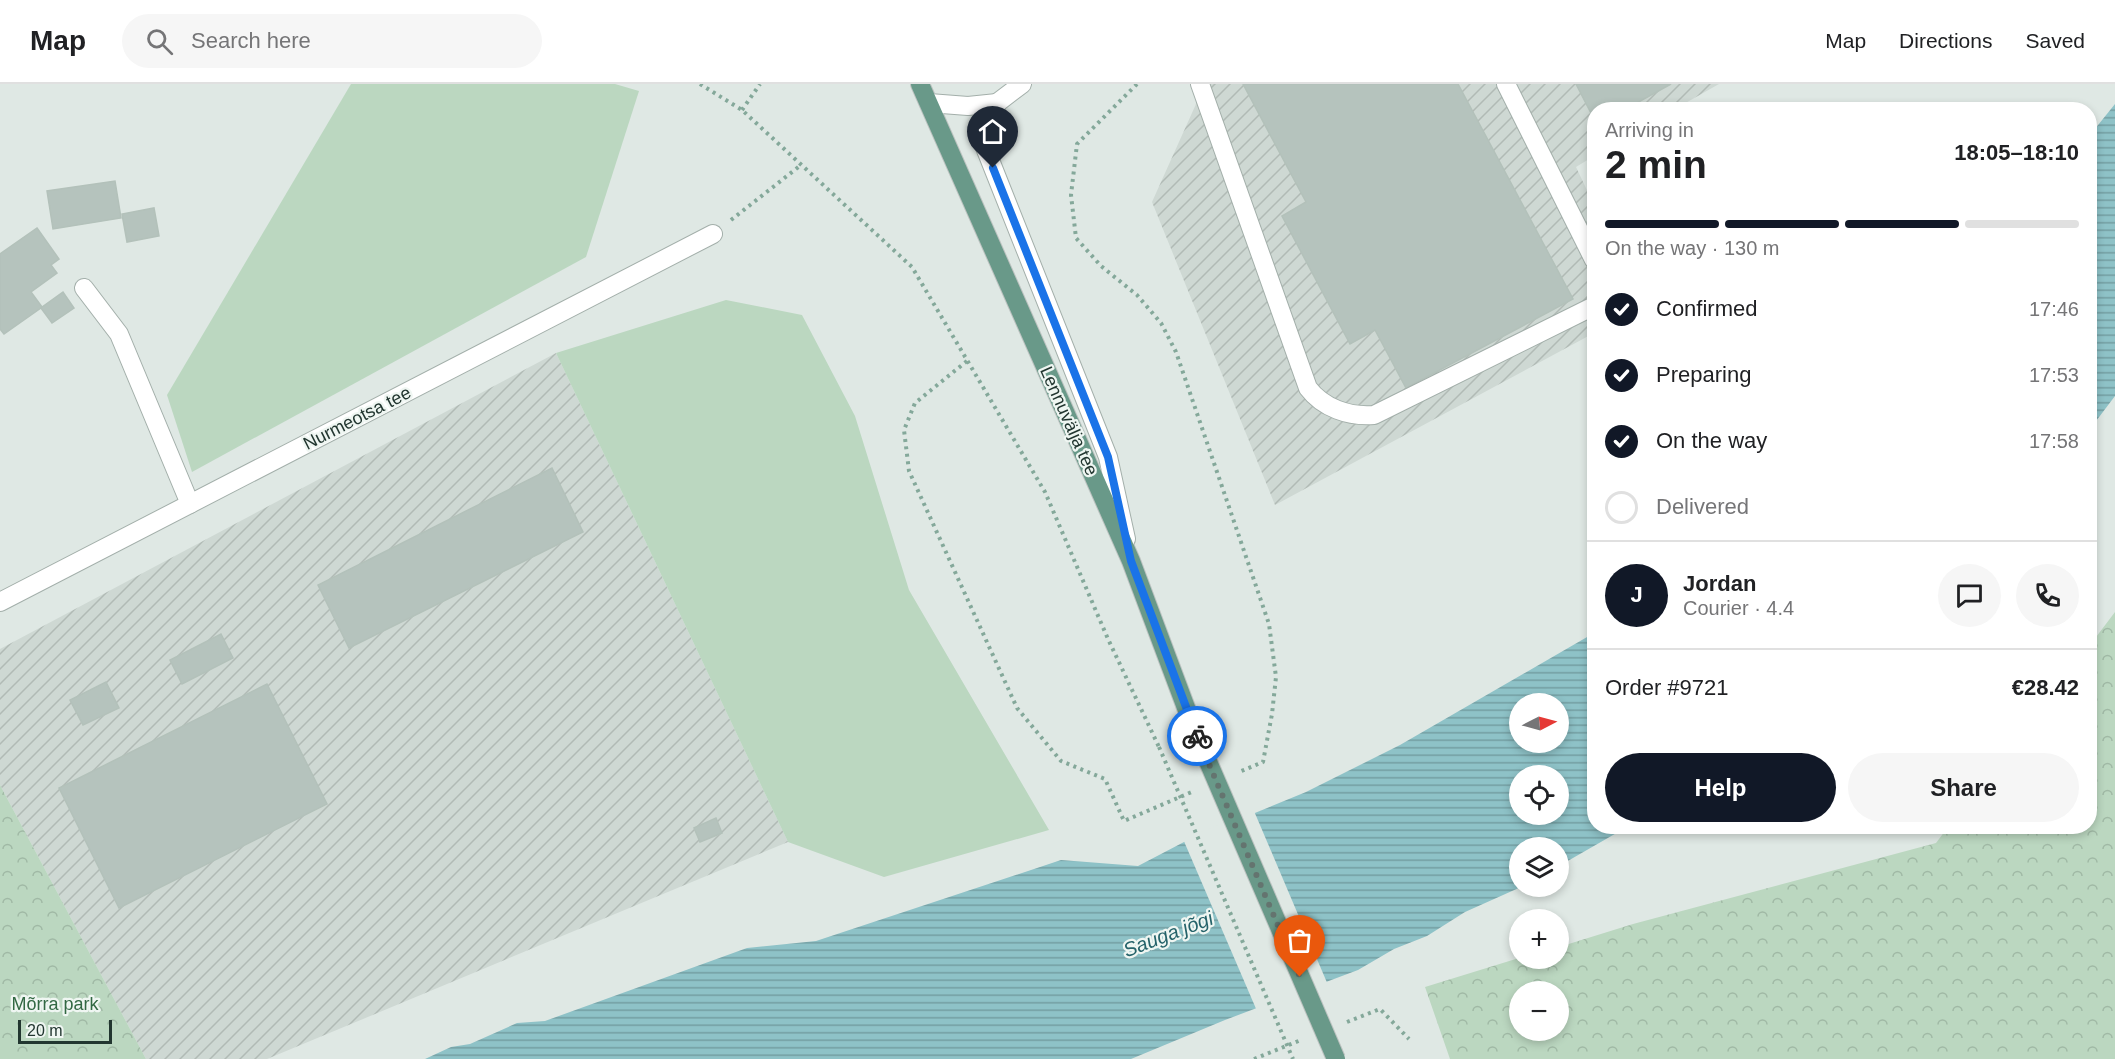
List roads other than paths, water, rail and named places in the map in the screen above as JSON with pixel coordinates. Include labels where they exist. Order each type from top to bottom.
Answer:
[{"type":"main road","name":"Lennuvälja tee","points":[[920,84],[1131,561],[1194,729],[1336,1059]]},
{"type":"street","points":[[929,104],[968,106],[997,103],[1022,84]]},
{"type":"street","points":[[1200,84],[1308,388],[1327,405],[1351,413],[1374,415],[1587,309]]},
{"type":"street","points":[[1506,84],[1587,246]]},
{"type":"street","points":[[997,103],[984,146],[1108,457],[1131,561]]},
{"type":"street","name":"Nurmeotsa tee","points":[[0,602],[713,234]]},
{"type":"street","points":[[84,288],[119,334],[190,504]]},
{"type":"water","points":[[2115,104],[2115,396],[2097,420],[2097,126]]},
{"type":"water","name":"Sauga jõgi","points":[[1587,637],[1587,834],[1615,834],[1569,860],[1569,837],[1509,837],[1509,892],[1465,912],[1427,936],[1394,949],[1358,970],[1225,1020],[1131,1059],[425,1059],[451,1047],[470,1044],[517,1023],[545,1021],[747,948],[816,941],[1061,860],[1138,866],[1184,842],[1306,792],[1400,745]]},
{"type":"park label","name":"Mõrra park","points":[[55,1004]]}]
